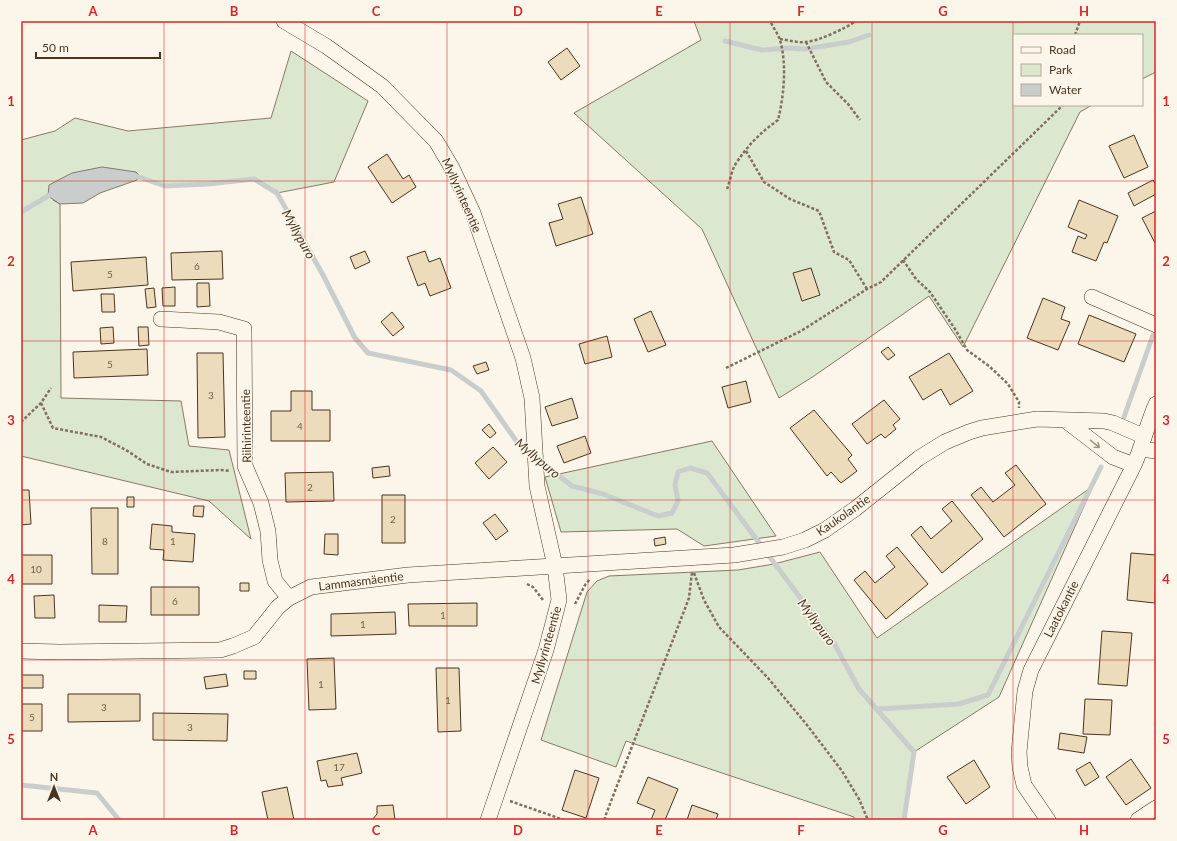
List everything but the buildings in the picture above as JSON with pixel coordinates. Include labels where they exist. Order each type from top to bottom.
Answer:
[{"type":"street","name":"Myllyrinteentie","points":[[284,21],[326,46],[382,86],[436,140],[473,213],[523,358],[532,398],[538,493],[554,566],[559,600],[546,650],[488,820]]},
{"type":"street","points":[[1092,297],[1156,325]]},
{"type":"street","name":"Riihirinteentie","points":[[161,319],[219,322],[244,329],[246,466],[261,503],[268,531],[270,560],[275,581],[289,598]]},
{"type":"street","name":"Laatokantie","points":[[1048,820],[1024,784],[1020,767],[1019,752],[1025,691],[1031,670],[1134,465],[1147,445],[1156,404]]},
{"type":"street","name":"Kaukolantie","points":[[554,566],[734,555],[783,547],[805,540],[835,523],[855,509],[919,458],[945,442],[982,428],[1037,419],[1104,421],[1113,423],[1147,445]]},
{"type":"street","points":[[1065,420],[1113,457],[1134,465]]},
{"type":"street","name":"Lammasmäentie","points":[[21,651],[220,650],[254,637],[278,606],[289,598],[311,587],[408,575],[554,566]]},
{"type":"street","points":[[1138,820],[1156,808]]},
{"type":"path","points":[[727,189],[735,166],[746,151],[762,132],[778,120],[783,100],[784,63],[780,39],[770,21]]},
{"type":"path","points":[[780,39],[806,42],[815,40],[849,26],[856,21]]},
{"type":"path","points":[[1075,34],[1080,21]]},
{"type":"path","points":[[806,42],[826,82],[848,104],[860,120]]},
{"type":"path","points":[[726,368],[801,331],[866,289],[881,282],[1062,106]]},
{"type":"path","points":[[746,151],[764,182],[790,199],[818,211],[834,252],[849,260],[866,289]]},
{"type":"path","points":[[903,260],[916,279],[930,292],[967,350],[989,366],[1008,384],[1019,402],[1018,422]]},
{"type":"path","points":[[21,422],[41,403],[51,388]]},
{"type":"path","points":[[41,403],[53,428],[102,437],[126,450],[147,464],[171,472],[221,470],[249,474]]},
{"type":"path","points":[[606,820],[605,817],[689,598],[693,569],[704,600],[719,627],[768,678],[807,725],[842,771],[859,800],[868,820]]},
{"type":"path","points":[[573,610],[585,585],[594,577]]},
{"type":"path","points":[[522,582],[533,587],[543,600],[559,600],[575,604]]},
{"type":"path","points":[[509,802],[564,820]]},
{"type":"green space","points":[[694,21],[1156,21],[1156,72],[1143,78],[1143,34],[1013,34],[1013,106],[1090,106],[1080,112],[963,347],[929,296],[814,376],[779,398],[702,229],[574,113],[701,40]]},
{"type":"green space","points":[[291,51],[368,101],[334,182],[277,193],[254,179],[208,184],[165,186],[139,176],[136,172],[53,200],[60,204],[61,398],[181,401],[189,446],[229,450],[251,539],[209,501],[21,456],[21,140],[55,131],[75,118],[128,131],[271,118]]},
{"type":"green space","points":[[712,441],[776,536],[704,546],[677,529],[561,532],[545,477]]},
{"type":"green space","points":[[1093,486],[999,697],[914,752],[904,820],[854,820],[854,817],[626,741],[616,767],[541,740],[587,592],[597,581],[609,576],[738,570],[774,564],[820,552],[877,638]]},
{"type":"water","points":[[102,167],[136,172],[139,176],[137,180],[100,193],[83,203],[60,204],[48,196],[49,185],[72,173]]},
{"type":"waterway","points":[[725,41],[762,50],[788,48],[805,49],[849,42],[869,35]]},
{"type":"waterway","name":"Myllypuro","points":[[133,175],[165,186],[208,184],[254,179],[277,193],[323,275],[355,338],[368,353],[451,370],[481,391],[517,442],[533,455]]},
{"type":"waterway","name":"Myllypuro","points":[[21,212],[53,193]]},
{"type":"waterway","points":[[1124,417],[1153,335]]},
{"type":"waterway","name":"Myllypuro","points":[[539,460],[572,486],[603,494],[658,516],[672,513],[678,501],[675,485],[678,472],[690,468],[707,473],[834,643],[859,689],[914,752],[904,820]]},
{"type":"waterway","points":[[877,709],[959,704],[988,695],[1101,467]]},
{"type":"waterway","points":[[21,785],[97,793],[119,820]]}]
